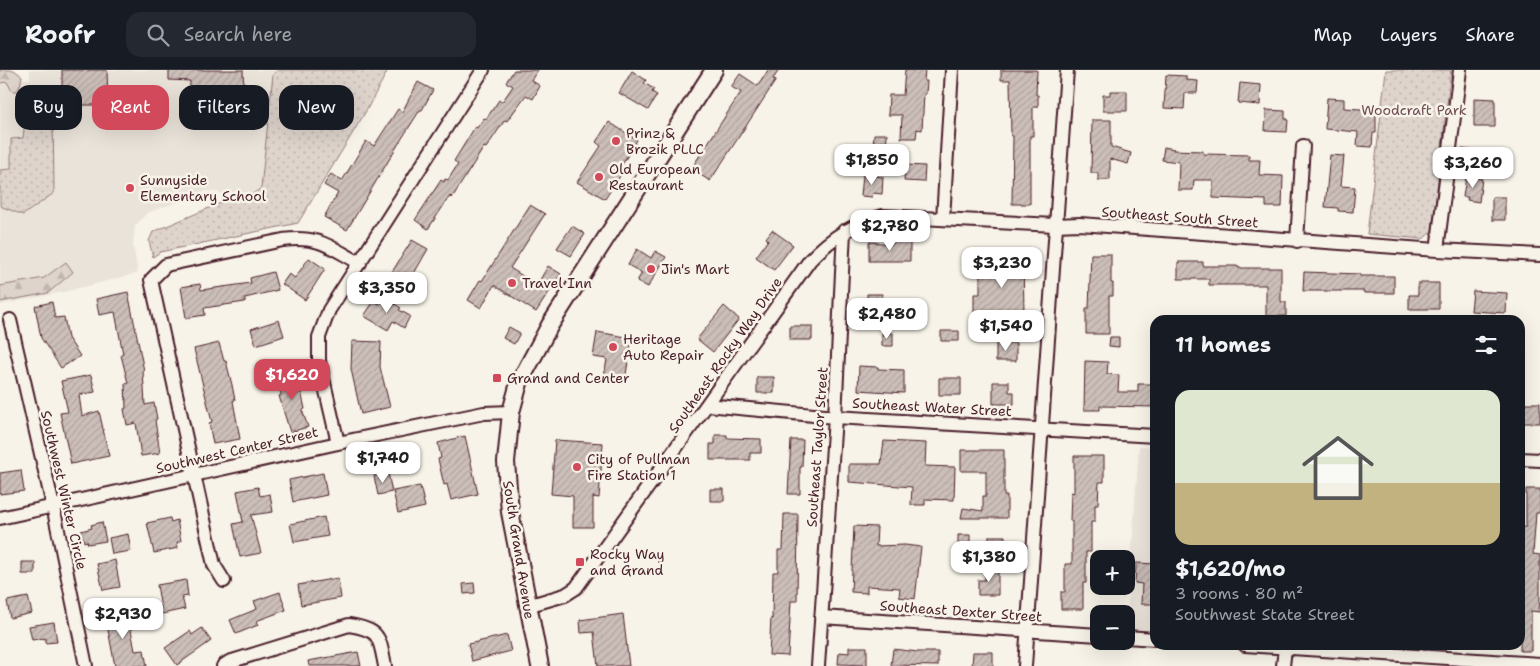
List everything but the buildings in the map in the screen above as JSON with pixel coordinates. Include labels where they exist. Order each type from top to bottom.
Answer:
[{"type":"main road","name":"South Grand Avenue","points":[[540,666],[510,512],[506,462],[511,412],[520,383],[550,325],[714,70]]},
{"type":"street","points":[[338,443],[319,361],[319,337],[330,310],[483,70]]},
{"type":"street","points":[[943,219],[952,70]]},
{"type":"street","points":[[1025,666],[1067,70]]},
{"type":"street","points":[[1438,250],[1460,70]]},
{"type":"street","points":[[1297,241],[1303,146]]},
{"type":"street","name":"Southeast South Street","points":[[825,244],[844,230],[861,222],[883,216],[1055,225],[1080,224],[1297,241],[1540,255]]},
{"type":"street","name":"Southeast Taylor Street","points":[[818,666],[844,230]]},
{"type":"street","points":[[224,581],[214,565],[151,280],[166,265],[283,240],[301,238],[318,241],[360,263]]},
{"type":"street","name":"Southeast Rocky Way Drive","points":[[527,606],[565,595],[576,588],[810,260],[825,244]]},
{"type":"street","name":"Southwest Winter Circle","points":[[10,320],[53,506],[86,666]]},
{"type":"street","name":"Southeast Water Street","points":[[707,405],[834,417],[1150,436]]},
{"type":"street","name":"Southwest Center Street","points":[[0,518],[338,443],[484,413],[511,412]]},
{"type":"street","points":[[1525,459],[1540,460]]},
{"type":"street","name":"Southeast Dexter Street","points":[[821,617],[1090,634]]},
{"type":"street","points":[[223,666],[230,662],[349,625],[368,628],[380,640],[385,666]]},
{"type":"street","points":[[1135,638],[1150,639]]},
{"type":"street","points":[[1283,666],[1285,650]]},
{"type":"street","points":[[1317,650],[1540,664]]},
{"type":"shaded area","name":"Sunnyside Elementary School","points":[[30,70],[279,70],[264,184],[248,197],[207,191],[147,213],[135,226],[133,245],[138,273],[68,291],[0,305],[0,79],[30,79]]},
{"type":"shaded area","points":[[1139,446],[1150,447],[1150,632],[1135,631],[1135,605],[1128,605],[1128,595],[1135,595],[1135,550],[1132,550]]},
{"type":"green space","points":[[0,70],[14,70],[22,76],[20,85],[15,85],[15,91],[12,91],[7,82],[0,83]]},
{"type":"green space","points":[[277,70],[388,70],[366,111],[298,223],[160,252],[153,257],[149,241],[153,232],[230,199],[247,198],[261,188],[267,130],[269,130],[273,74]]},
{"type":"green space","name":"Woodcraft Park","points":[[1386,70],[1451,70],[1432,231],[1423,239],[1367,234]]},
{"type":"green space","points":[[24,130],[53,130],[54,193],[23,215],[0,206],[0,170],[11,169],[11,139],[23,138]]},
{"type":"green space","points":[[66,262],[73,272],[48,293],[0,302],[0,286],[44,278]]},
{"type":"place","name":"Prinz & Brozik PLLC","points":[[616,141]]},
{"type":"place","name":"Old European Restaurant","points":[[599,177]]},
{"type":"place","name":"Sunnyside Elementary School","points":[[130,188]]},
{"type":"place","name":"Jin's Mart","points":[[651,269]]},
{"type":"place","name":"Travel Inn","points":[[512,283]]},
{"type":"place","name":"Heritage Auto Repair","points":[[613,347]]},
{"type":"place","name":"Grand and Center","points":[[497,378]]},
{"type":"place","name":"City of Pullman Fire Station 1","points":[[577,467]]},
{"type":"place","name":"Rocky Way and Grand","points":[[580,562]]}]
